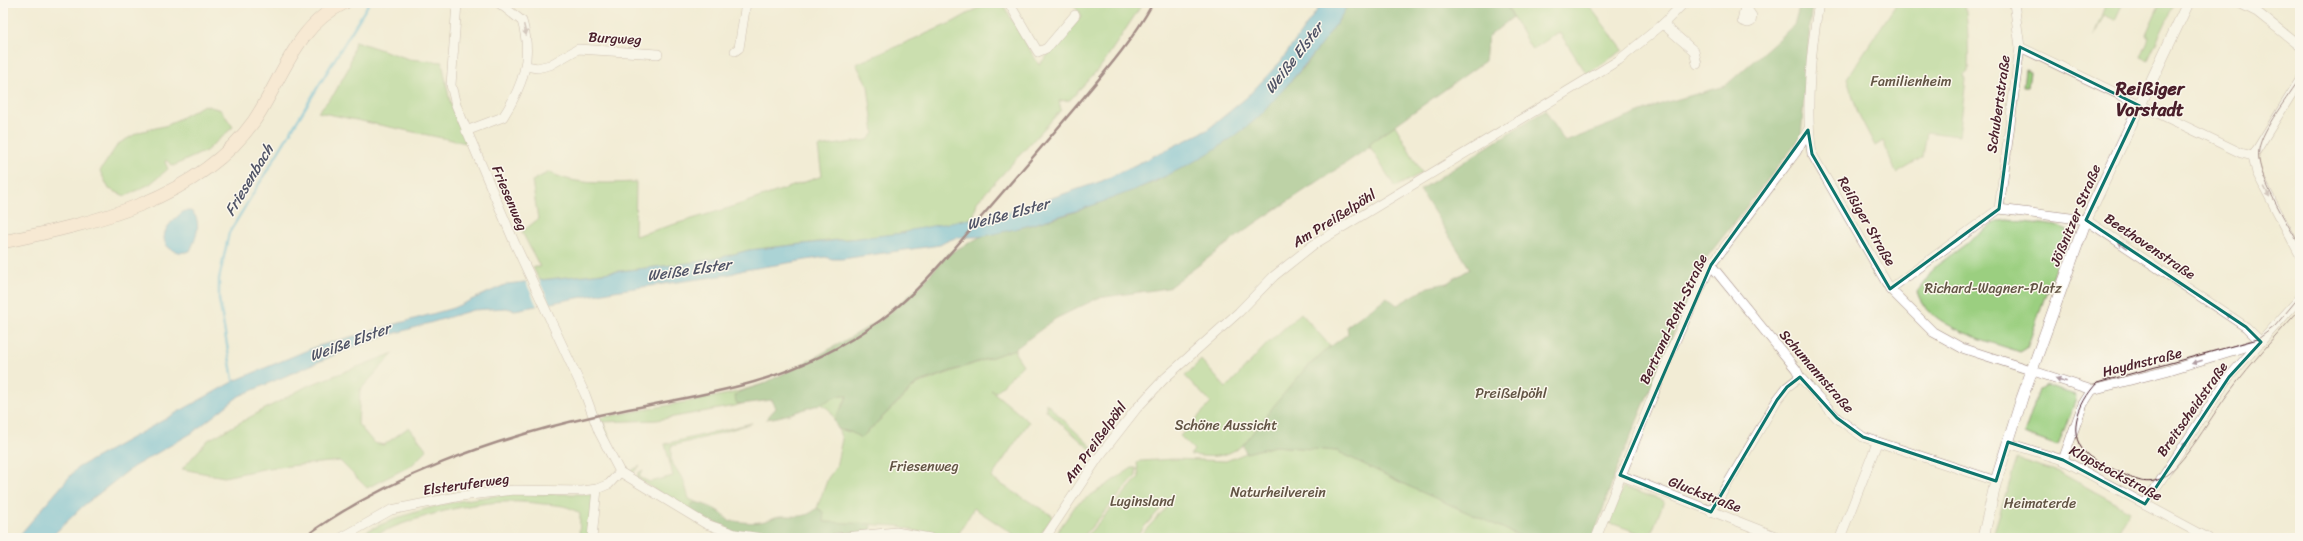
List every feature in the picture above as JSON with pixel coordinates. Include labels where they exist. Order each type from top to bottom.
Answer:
[{"type":"main road","points":[[3,242],[73,227],[110,216],[147,202],[184,184],[212,164],[238,140],[268,99],[296,46],[307,32],[330,11],[344,3]]},
{"type":"street","name":"Friesenweg","points":[[457,3],[451,85],[466,131],[527,270],[550,316],[585,394],[598,432],[620,472]]},
{"type":"street","points":[[466,131],[503,117],[513,101],[526,66],[528,50],[522,21],[499,3]]},
{"type":"street","points":[[735,51],[740,48],[746,3]]},
{"type":"street","points":[[1009,3],[1038,52],[1047,48],[1075,15]]},
{"type":"street","name":"Am Preißelpöhl","points":[[1045,538],[1098,458],[1137,408],[1164,379],[1239,312],[1274,276],[1313,245],[1376,209],[1415,182],[1619,60],[1663,24],[1684,3]]},
{"type":"street","name":"Reißiger Straße","points":[[1819,3],[1813,49],[1808,130],[1812,154],[1890,289],[1915,316],[1945,340],[1962,348],[2031,370]]},
{"type":"street","name":"Schubertstraße","points":[[1999,209],[2020,47],[2014,3]]},
{"type":"street","name":"Jößnitzer Straße","points":[[1983,538],[1996,481],[2031,370],[2086,220],[2188,3]]},
{"type":"street","points":[[2239,3],[2257,12],[2300,46]]},
{"type":"street","points":[[1663,24],[1694,51],[1697,64]]},
{"type":"street","points":[[2020,47],[2241,154],[2253,156]]},
{"type":"street","name":"Burgweg","points":[[526,66],[538,68],[550,65],[578,50],[658,54]]},
{"type":"street","points":[[2300,80],[2253,156],[2257,173],[2300,255]]},
{"type":"street","name":"Bertrand-Roth-Straße","points":[[1596,538],[1673,346],[1711,265],[1796,152],[1808,130]]},
{"type":"street","points":[[1890,289],[1999,209]]},
{"type":"street","name":"Beethovenstraße","points":[[1999,209],[2086,220],[2246,327],[2262,342]]},
{"type":"street","name":"Schumannstraße","points":[[1711,265],[1796,369],[1800,377],[1837,418],[1863,437],[1877,443],[1996,481]]},
{"type":"street","name":"Breitscheidstraße","points":[[2145,504],[2229,377],[2300,298]]},
{"type":"street","name":"Haydnstraße","points":[[2031,370],[2092,390],[2166,371],[2262,342]]},
{"type":"street","points":[[1711,512],[1777,400],[1787,387],[1800,377]]},
{"type":"street","points":[[2063,460],[2083,404],[2092,390]]},
{"type":"street","points":[[1840,538],[1877,443]]},
{"type":"street","name":"Klopstockstraße","points":[[2008,443],[2063,460],[2208,538]]},
{"type":"street","points":[[620,472],[706,524],[735,534],[761,538]]},
{"type":"street","name":"Elsteruferweg","points":[[341,538],[391,510],[461,496],[514,490],[582,491],[597,489],[609,484],[620,472]]},
{"type":"street","name":"Gluckstraße","points":[[1620,475],[1774,537]]},
{"type":"street","points":[[592,538],[597,489]]},
{"type":"street","points":[[835,538],[896,532],[930,538]]},
{"type":"highlighted area","points":[[2020,47],[2140,106],[2086,220],[2246,327],[2261,342],[2229,377],[2145,504],[2063,460],[2008,442],[1996,481],[1863,437],[1837,418],[1800,377],[1787,387],[1777,400],[1711,512],[1620,475],[1711,265],[1808,130],[1812,154],[1890,289],[1999,209]]},
{"type":"green space","points":[[987,3],[1002,3],[1039,65],[1082,16],[1072,3],[1143,3],[1102,65],[1070,100],[1059,101],[1061,110],[977,202],[974,215],[969,219],[891,235],[749,250],[715,259],[682,264],[539,280],[533,267],[540,267],[522,232],[538,219],[532,181],[549,172],[570,180],[581,182],[636,182],[635,236],[732,207],[822,176],[818,147],[868,140],[874,133],[868,86],[856,64],[953,22]]},
{"type":"green space","points":[[1349,3],[1505,3],[1513,17],[1488,37],[1485,61],[1370,143],[1370,147],[1254,224],[1168,288],[1098,298],[1055,319],[1015,349],[917,383],[861,438],[851,432],[838,429],[834,421],[845,402],[847,395],[832,398],[822,404],[779,417],[766,419],[776,408],[772,400],[741,404],[736,403],[735,396],[739,392],[763,384],[814,358],[881,320],[920,286],[948,254],[982,236],[1027,226],[1069,214],[1155,182],[1221,145],[1255,120],[1305,66],[1337,23]]},
{"type":"green space","points":[[1505,3],[1587,3],[1623,50],[1587,74],[1559,32],[1532,50]]},
{"type":"green space","name":"Preißelpöhl","points":[[1800,3],[1814,3],[1811,12],[1801,137],[1704,261],[1616,471],[1593,538],[1525,538],[1408,486],[1337,451],[1275,446],[1246,453],[1243,445],[1304,371],[1332,345],[1348,334],[1347,326],[1387,297],[1397,305],[1428,287],[1447,283],[1470,269],[1420,190],[1545,110],[1565,142],[1664,103],[1725,86],[1794,25]]},
{"type":"green space","name":"Familienheim","points":[[1897,3],[1965,3],[1968,29],[1968,72],[1964,75],[1966,80],[1959,136],[1927,132],[1923,157],[1896,173],[1883,141],[1875,146],[1858,113],[1847,78]]},
{"type":"green space","points":[[2106,3],[2123,3],[2115,20],[2104,15],[2094,35]]},
{"type":"green space","points":[[2160,3],[2173,7],[2148,60],[2141,57],[2149,38],[2146,34]]},
{"type":"green space","points":[[355,41],[409,59],[442,62],[450,102],[466,143],[318,112],[334,94],[349,67]]},
{"type":"green space","points":[[2025,70],[2030,72],[2028,87],[2023,87]]},
{"type":"green space","points":[[204,105],[221,110],[233,127],[206,151],[173,166],[166,160],[165,162],[168,169],[150,184],[125,196],[109,189],[100,171],[118,144],[139,132],[168,125]]},
{"type":"green space","points":[[1395,125],[1422,173],[1395,187],[1370,147],[1370,143]]},
{"type":"green space","name":"Richard-Wagner-Platz","points":[[2008,220],[2058,226],[2068,230],[2027,348],[2020,352],[1976,337],[1946,323],[1933,315],[1923,304],[1917,292],[1936,266],[1992,225],[1999,221]]},
{"type":"green space","name":"Schöne Aussicht","points":[[1301,313],[1330,346],[1303,371],[1243,445],[1236,450],[1223,455],[1190,455],[1194,450],[1180,436],[1211,403],[1185,376],[1201,360],[1226,388],[1266,345]]},
{"type":"green space","name":"Friesenweg","points":[[1015,349],[1015,353],[1023,365],[996,392],[991,390],[1029,422],[991,478],[1053,516],[1038,538],[1019,538],[974,508],[956,538],[940,538],[899,526],[823,522],[821,510],[817,508],[828,478],[836,467],[842,439],[838,429],[851,432],[861,438],[917,384]]},
{"type":"green space","points":[[394,353],[360,390],[358,424],[374,443],[384,445],[409,427],[427,450],[412,465],[367,488],[340,461],[268,468],[224,477],[182,469],[208,440],[307,386]]},
{"type":"green space","points":[[763,384],[739,392],[737,403],[741,404],[735,406],[657,420],[603,422],[617,456],[630,471],[640,466],[631,475],[617,460],[599,418],[729,394]]},
{"type":"green space","points":[[2046,386],[2075,395],[2076,398],[2058,446],[2024,434],[2039,390]]},
{"type":"green space","points":[[841,395],[847,395],[834,421],[830,410],[820,404],[823,401]]},
{"type":"green space","points":[[1046,403],[1097,452],[1096,454],[1046,410]]},
{"type":"green space","points":[[752,423],[711,436],[671,446],[671,461],[684,481],[689,499],[696,502],[691,505],[697,516],[637,478],[638,473],[643,470],[639,477],[650,482],[673,476],[665,444]]},
{"type":"green space","name":"Naturheilverein","points":[[1275,446],[1337,451],[1408,486],[1525,538],[1138,538],[1168,506],[1166,503],[1134,538],[1085,538],[1139,477],[1137,463],[1140,461],[1174,459],[1226,461],[1246,453]]},
{"type":"green space","name":"Heimaterde","points":[[2017,459],[2059,472],[2130,511],[2115,538],[1992,538]]},
{"type":"green space","points":[[1132,468],[1136,468],[1136,476],[1082,538],[1053,538],[1076,505]]},
{"type":"green space","points":[[1623,487],[1664,501],[1650,537],[1608,522]]},
{"type":"green space","points":[[515,494],[593,494],[590,538],[579,538],[580,514],[572,509],[558,505],[507,502],[472,505],[454,509],[419,518],[373,535],[353,538],[392,520],[432,507],[473,499]]},
{"type":"green space","points":[[696,502],[717,511],[728,520],[746,522],[760,522],[778,516],[804,516],[817,508],[823,512],[824,522],[872,524],[871,531],[878,538],[736,538],[725,526],[697,516],[691,509],[691,505]]},
{"type":"water","name":"Weiße Elster","points":[[1322,3],[1349,3],[1334,27],[1317,49],[1258,118],[1230,139],[1179,170],[1124,194],[1026,226],[984,236],[952,239],[940,245],[842,259],[825,257],[744,270],[727,275],[614,291],[515,310],[506,308],[473,310],[383,337],[344,351],[239,396],[192,433],[133,467],[83,506],[50,538],[17,538],[77,468],[234,381],[315,347],[453,308],[507,284],[682,264],[715,259],[749,250],[904,233],[911,230],[969,219],[992,218],[1102,181],[1207,130],[1246,98],[1281,61]]},
{"type":"water","points":[[184,211],[191,211],[195,215],[198,224],[196,235],[190,251],[179,252],[174,251],[166,245],[164,236],[169,225]]},
{"type":"pier","points":[[538,278],[551,306],[538,308],[525,280]]},
{"type":"waterway","name":"Friesenbach","points":[[234,385],[219,299],[219,279],[229,233],[369,3]]},
{"type":"tram line","points":[[2300,78],[2270,122],[2259,149],[2259,159],[2267,184],[2280,212],[2300,246]]},
{"type":"tram line","points":[[2300,296],[2275,326],[2258,339],[2097,383],[2084,400],[2077,420],[2077,440],[2082,449],[2096,461],[2138,480],[2149,482],[2160,479],[2169,473],[2188,452],[2224,399],[2264,349],[2300,309]]},
{"type":"railway","points":[[303,538],[335,516],[370,496],[405,478],[443,462],[481,448],[557,425],[715,392],[771,377],[804,364],[867,330],[909,297],[947,257],[1108,68],[1128,43],[1153,3]]},
{"type":"district","name":"Reißiger Vorstadt","points":[[2150,99]]},
{"type":"park label","name":"Luginsland","points":[[1142,501]]}]
